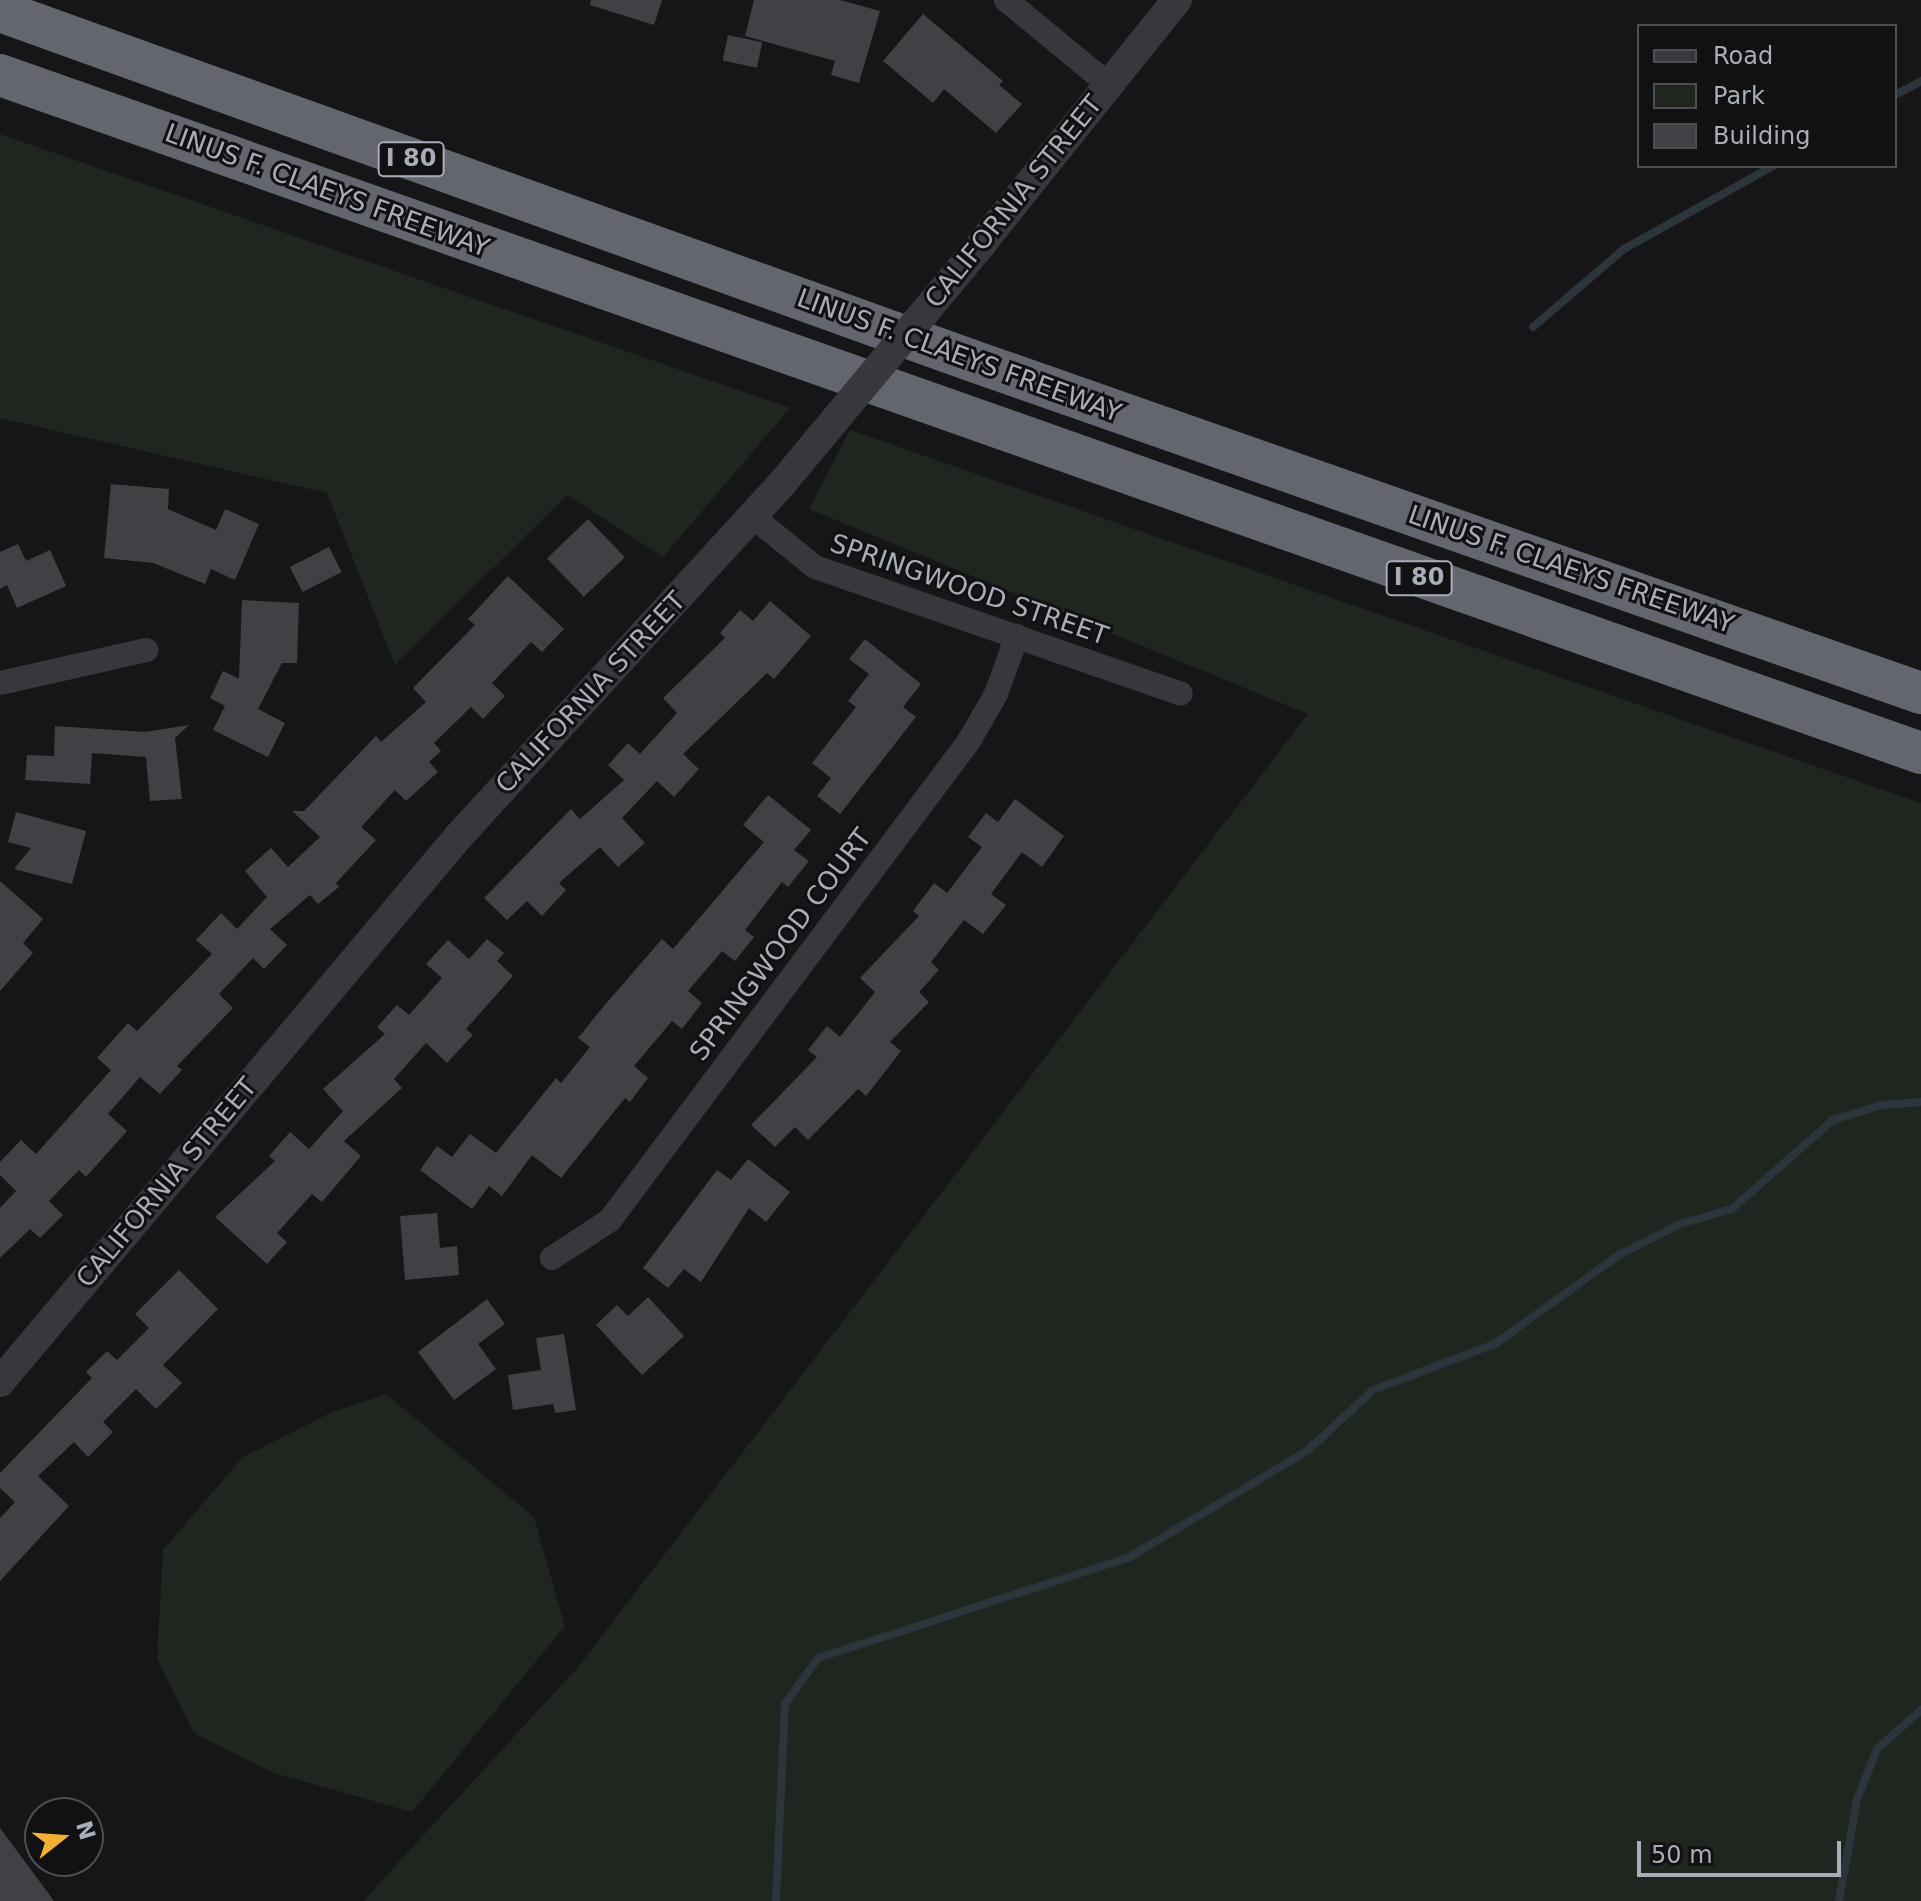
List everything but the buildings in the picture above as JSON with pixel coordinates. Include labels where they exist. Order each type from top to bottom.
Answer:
[{"type":"highway","name":"LINUS F. CLAEYS FREEWAY","points":[[0,11],[981,364],[1921,693]]},
{"type":"highway","name":"LINUS F. CLAEYS FREEWAY","points":[[0,75],[1921,753]]},
{"type":"street","points":[[1006,0],[1109,85]]},
{"type":"street","name":"CALIFORNIA STREET","points":[[0,1382],[459,836],[784,481],[982,243],[1177,0]]},
{"type":"street","name":"SPRINGWOOD STREET","points":[[752,516],[815,567],[1181,694]]},
{"type":"street","name":"SPRINGWOOD COURT","points":[[552,1258],[610,1220],[950,767],[987,711],[1017,636]]},
{"type":"street","points":[[0,683],[146,650]]},
{"type":"green space","points":[[0,134],[790,408],[663,557],[567,495],[395,665],[327,493],[0,418]]},
{"type":"green space","points":[[850,430],[1921,803],[1921,1901],[363,1901],[579,1666],[1308,714],[809,509]]},
{"type":"green space","points":[[386,1394],[534,1517],[565,1626],[412,1812],[274,1773],[194,1733],[157,1659],[163,1550],[242,1458],[328,1414]]},
{"type":"waterway","points":[[1897,94],[1921,81]]},
{"type":"waterway","points":[[1533,327],[1624,249],[1769,168]]},
{"type":"waterway","points":[[776,1901],[785,1704],[818,1658],[1128,1558],[1307,1451],[1373,1390],[1495,1344],[1619,1255],[1680,1224],[1732,1209],[1833,1120],[1881,1105],[1921,1102]]},
{"type":"waterway","points":[[1839,1901],[1857,1800],[1877,1749],[1921,1710]]}]
